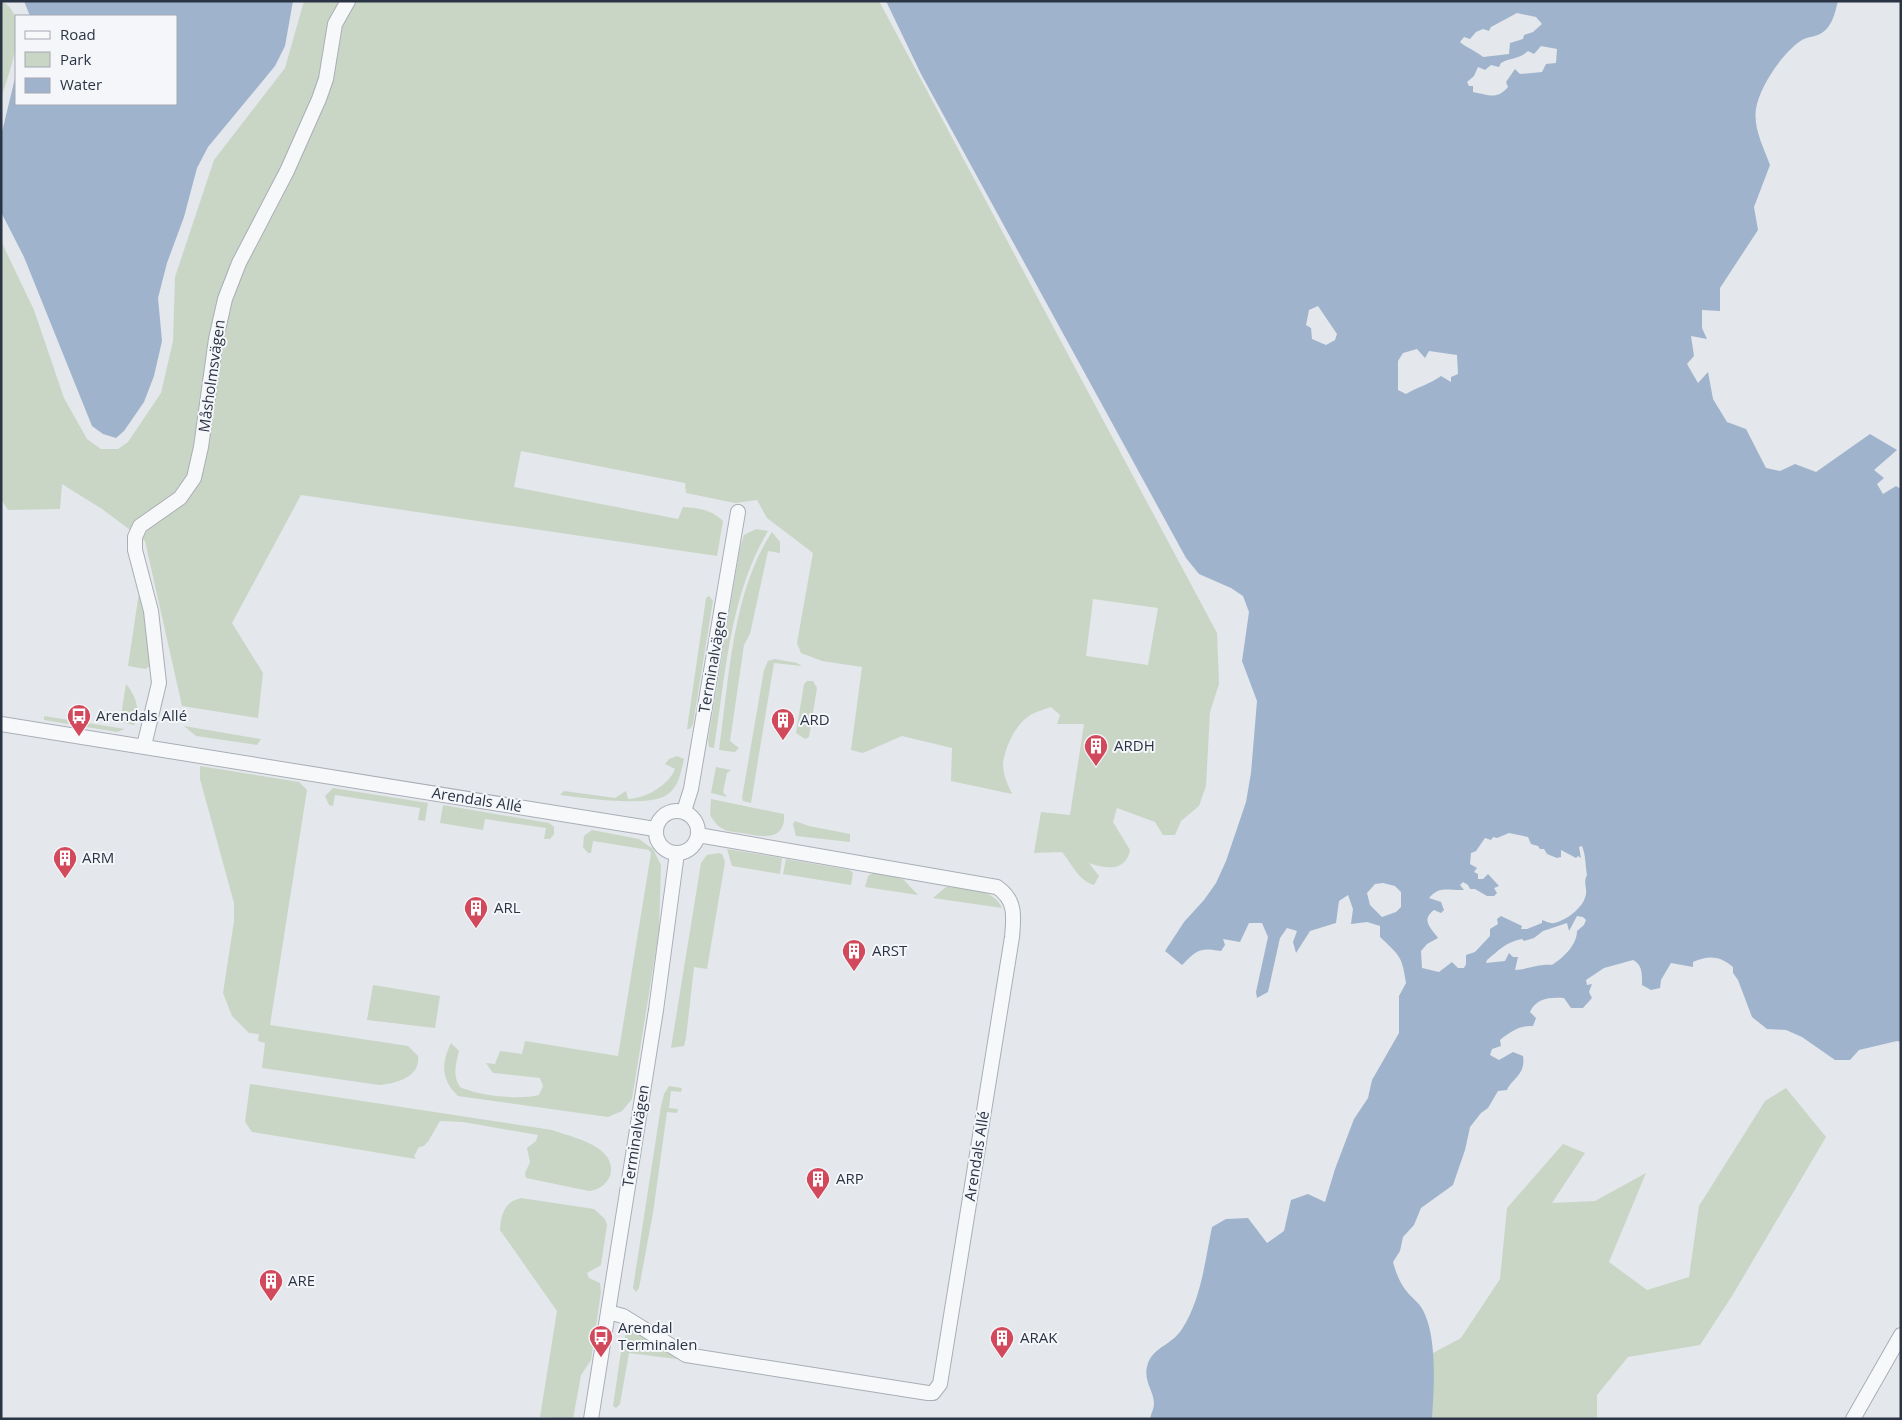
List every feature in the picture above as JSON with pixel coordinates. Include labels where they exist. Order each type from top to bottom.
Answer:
[{"type":"street","name":"Måsholmsvägen","points":[[144,746],[159,683],[151,611],[135,550],[135,537],[140,526],[180,498],[194,478],[201,447],[216,340],[225,299],[239,263],[287,170],[313,114],[326,79],[335,24],[348,1]]},
{"type":"street","name":"Terminalvägen","points":[[684,812],[691,789],[738,512]]},
{"type":"street","name":"Arendals Allé","points":[[1,724],[656,829]]},
{"type":"street","points":[[673,811],[684,812],[694,819],[698,835],[691,848],[677,853],[667,851],[660,846],[656,836],[658,821],[666,813],[673,811]]},
{"type":"street","name":"Arendals Allé","points":[[608,1312],[623,1316],[686,1355],[928,1393],[933,1392],[940,1384],[1012,937],[1013,906],[1006,894],[997,888],[698,835]]},
{"type":"street","name":"Terminalvägen","points":[[591,1419],[654,1020],[677,853]]},
{"type":"street","points":[[1852,1419],[1901,1335]]},
{"type":"green space","points":[[2,1],[11,9],[15,18],[15,52],[1,99]]},
{"type":"green space","points":[[304,1],[879,1],[1217,633],[1219,684],[1210,712],[1206,786],[1199,806],[1181,821],[1175,835],[1163,835],[1155,822],[1117,808],[1113,822],[1130,850],[1128,857],[1120,865],[1114,867],[1102,867],[1089,863],[1099,876],[1094,885],[1079,876],[1062,852],[1034,853],[1041,812],[1070,815],[1084,724],[1057,724],[1060,715],[1051,707],[1026,718],[1012,736],[1004,757],[1003,768],[1012,794],[951,781],[952,748],[902,736],[863,753],[851,750],[862,667],[822,661],[801,653],[797,643],[813,553],[767,518],[757,500],[735,503],[686,493],[685,483],[521,451],[514,487],[678,519],[683,507],[700,509],[714,514],[723,521],[717,556],[301,495],[232,623],[263,673],[258,718],[182,706],[145,541],[102,509],[62,484],[60,509],[8,510],[1,499],[1,241],[34,310],[64,398],[87,439],[101,449],[118,449],[128,442],[161,393],[173,341],[175,277],[214,160],[285,68]],"holes":[[[1093,599],[1158,608],[1148,665],[1086,656]]]},
{"type":"green space","points":[[756,529],[768,531],[755,556],[737,609],[726,664],[714,748],[709,747],[708,740],[740,548],[744,535]]},
{"type":"green space","points":[[772,532],[780,542],[780,553],[768,551],[750,634],[744,645],[730,741],[739,748],[735,752],[719,750],[734,637],[740,609],[748,582]]},
{"type":"green space","points":[[140,586],[152,665],[145,669],[128,666]]},
{"type":"green space","points":[[709,596],[713,601],[693,724],[690,729],[687,729],[706,598]]},
{"type":"green space","points":[[775,659],[797,663],[802,666],[774,663],[751,803],[743,801],[742,798],[764,670],[768,661]]},
{"type":"green space","points":[[807,681],[813,681],[817,688],[809,737],[805,739],[796,733],[804,684]]},
{"type":"green space","points":[[126,684],[136,703],[137,714],[134,725],[120,722]]},
{"type":"green space","points":[[44,716],[125,729],[117,732],[44,720]]},
{"type":"green space","points":[[184,726],[261,739],[257,745],[196,736]]},
{"type":"green space","points":[[677,756],[684,759],[679,778],[672,791],[659,798],[616,801],[560,795],[564,791],[615,798],[626,791],[628,799],[642,797],[656,790],[668,780],[675,769],[665,764],[669,759]]},
{"type":"green space","points":[[200,766],[299,782],[307,790],[270,1025],[408,1046],[418,1056],[418,1063],[406,1078],[379,1085],[262,1068],[265,1043],[258,1041],[259,1034],[249,1033],[232,1016],[223,993],[234,921],[234,903],[200,779]]},
{"type":"green space","points":[[716,767],[731,770],[727,773],[723,792],[727,797],[711,793]]},
{"type":"green space","points":[[333,788],[428,803],[425,821],[418,820],[420,808],[335,795],[333,806],[329,805],[325,796]]},
{"type":"green space","points":[[711,799],[784,814],[784,823],[777,833],[771,836],[757,836],[727,831],[719,826],[710,815]]},
{"type":"green space","points":[[443,805],[549,823],[554,827],[554,834],[550,839],[544,839],[546,828],[485,819],[483,830],[440,823]]},
{"type":"green space","points":[[795,821],[809,826],[850,834],[850,842],[796,836],[793,824]]},
{"type":"green space","points":[[592,830],[639,839],[653,849],[661,865],[659,931],[632,1099],[622,1111],[608,1117],[458,1096],[448,1084],[444,1071],[445,1057],[451,1043],[459,1051],[455,1074],[460,1087],[478,1093],[499,1096],[521,1097],[539,1095],[543,1086],[540,1078],[493,1073],[486,1063],[495,1064],[500,1051],[522,1054],[525,1041],[618,1056],[651,853],[649,850],[593,841],[591,853],[588,853],[583,847],[584,836]]},
{"type":"green space","points":[[727,849],[782,858],[780,874],[732,866]]},
{"type":"green space","points":[[722,854],[725,862],[707,969],[694,967],[684,1046],[671,1048],[701,863],[707,855]]},
{"type":"green space","points":[[786,859],[850,870],[853,873],[851,885],[783,874]]},
{"type":"green space","points":[[874,872],[903,879],[918,895],[865,887],[868,876]]},
{"type":"green space","points":[[954,886],[982,891],[994,897],[1002,908],[933,898],[946,887]]},
{"type":"green space","points":[[373,985],[440,996],[435,1028],[367,1020]]},
{"type":"green space","points":[[250,1084],[552,1130],[592,1144],[601,1150],[611,1166],[610,1176],[596,1190],[589,1191],[526,1178],[525,1173],[530,1162],[527,1148],[536,1141],[538,1135],[463,1122],[440,1121],[429,1140],[424,1146],[419,1147],[414,1156],[416,1159],[252,1132],[245,1122]]},
{"type":"green space","points":[[669,1086],[682,1088],[681,1092],[671,1091],[669,1108],[678,1109],[677,1113],[667,1112],[653,1213],[639,1288],[636,1292],[633,1288],[661,1106],[664,1094]]},
{"type":"green space","points":[[1786,1088],[1826,1137],[1732,1296],[1700,1345],[1628,1357],[1597,1395],[1597,1419],[1432,1419],[1433,1353],[1461,1338],[1500,1279],[1507,1208],[1563,1144],[1585,1153],[1552,1203],[1595,1201],[1646,1173],[1609,1262],[1647,1290],[1689,1277],[1699,1206],[1765,1101]]},
{"type":"green space","points":[[521,1198],[594,1209],[605,1219],[607,1225],[601,1265],[587,1273],[589,1278],[600,1283],[601,1292],[591,1360],[581,1375],[573,1419],[540,1417],[557,1311],[500,1230],[504,1210],[515,1200]]},
{"type":"green space","points":[[628,1328],[684,1360],[629,1353],[620,1404],[616,1408],[613,1406],[622,1345]]},
{"type":"water","points":[[24,1],[293,1],[285,46],[275,66],[208,147],[197,168],[184,217],[167,263],[158,298],[162,341],[154,376],[144,402],[124,431],[116,438],[103,434],[92,426],[24,257],[1,212],[1,136],[15,78],[15,105],[178,105],[178,15],[30,15]]},
{"type":"water","points":[[886,1],[1838,1],[1832,20],[1827,28],[1820,34],[1804,39],[1787,53],[1773,71],[1758,100],[1755,116],[1756,123],[1770,165],[1754,207],[1758,230],[1720,288],[1720,311],[1702,310],[1702,328],[1707,339],[1691,336],[1694,356],[1687,364],[1698,383],[1708,372],[1713,399],[1727,422],[1746,429],[1766,468],[1780,471],[1795,464],[1816,472],[1870,434],[1897,450],[1874,470],[1884,478],[1877,484],[1883,494],[1896,486],[1901,489],[1901,1042],[1897,1041],[1859,1050],[1850,1060],[1835,1060],[1802,1037],[1786,1030],[1767,1029],[1752,1017],[1738,980],[1733,973],[1733,967],[1724,961],[1714,958],[1704,958],[1693,962],[1693,967],[1671,963],[1661,980],[1660,988],[1651,990],[1642,985],[1640,967],[1633,960],[1604,968],[1586,980],[1587,985],[1592,984],[1589,992],[1592,998],[1583,1008],[1571,1008],[1564,998],[1544,999],[1536,1004],[1530,1012],[1536,1018],[1533,1026],[1519,1028],[1508,1034],[1500,1040],[1501,1046],[1492,1049],[1490,1055],[1499,1060],[1513,1052],[1523,1056],[1521,1072],[1507,1090],[1498,1091],[1488,1108],[1481,1113],[1470,1127],[1465,1150],[1453,1185],[1421,1208],[1414,1225],[1403,1237],[1400,1251],[1393,1262],[1403,1286],[1421,1307],[1430,1331],[1434,1362],[1432,1419],[1150,1419],[1154,1404],[1146,1375],[1148,1363],[1159,1349],[1178,1334],[1194,1306],[1202,1280],[1212,1227],[1226,1219],[1248,1218],[1267,1243],[1284,1231],[1291,1200],[1308,1194],[1325,1202],[1354,1119],[1368,1098],[1372,1080],[1399,1033],[1399,996],[1406,983],[1405,974],[1399,957],[1380,937],[1380,926],[1367,922],[1351,924],[1353,909],[1348,895],[1339,901],[1336,923],[1310,931],[1296,953],[1293,942],[1297,931],[1287,928],[1280,938],[1268,992],[1257,998],[1256,992],[1268,937],[1262,923],[1249,923],[1240,942],[1223,939],[1225,945],[1221,951],[1208,949],[1199,951],[1182,965],[1165,951],[1184,922],[1204,900],[1216,883],[1226,861],[1246,802],[1251,773],[1257,701],[1242,661],[1249,612],[1243,596],[1231,588],[1199,574],[1186,558],[921,74]],"holes":[[[1517,13],[1536,17],[1542,24],[1533,32],[1524,35],[1523,39],[1510,43],[1509,54],[1483,57],[1460,42],[1464,37],[1470,39],[1476,32],[1483,29],[1489,31],[1491,27]],[[1541,46],[1557,49],[1556,63],[1546,64],[1542,72],[1520,74],[1515,69],[1506,82],[1508,87],[1500,94],[1492,96],[1473,92],[1473,86],[1469,86],[1467,82],[1474,76],[1478,67],[1485,70],[1491,65],[1499,67],[1501,63],[1521,56],[1528,51],[1534,54]],[[1318,306],[1337,334],[1335,340],[1326,345],[1312,339],[1311,328],[1306,325],[1309,310]],[[1417,349],[1425,358],[1429,351],[1457,355],[1458,374],[1451,377],[1451,382],[1441,376],[1406,394],[1398,390],[1398,361],[1403,353]],[[1509,833],[1528,837],[1531,844],[1544,849],[1547,854],[1557,858],[1561,857],[1561,850],[1576,858],[1578,856],[1581,858],[1579,847],[1582,846],[1587,875],[1585,880],[1585,899],[1578,909],[1563,920],[1553,923],[1542,920],[1542,923],[1527,929],[1521,929],[1522,926],[1501,916],[1497,919],[1498,924],[1490,929],[1490,936],[1475,952],[1466,955],[1464,968],[1458,968],[1452,962],[1439,972],[1422,968],[1421,951],[1427,944],[1438,938],[1428,924],[1428,917],[1434,910],[1441,913],[1444,910],[1441,902],[1429,898],[1437,891],[1445,889],[1464,890],[1460,885],[1463,882],[1470,889],[1475,889],[1487,896],[1494,896],[1497,893],[1494,888],[1499,886],[1488,874],[1483,879],[1478,879],[1478,874],[1474,872],[1477,868],[1470,864],[1471,853],[1476,851],[1485,838],[1491,840],[1493,837],[1497,838]],[[1383,883],[1395,886],[1401,892],[1401,907],[1396,912],[1382,917],[1370,905],[1367,893],[1375,884]],[[1577,916],[1583,917],[1586,920],[1584,925],[1577,931],[1575,941],[1569,951],[1552,965],[1515,970],[1518,957],[1513,957],[1509,953],[1505,961],[1486,963],[1487,960],[1511,942],[1534,938],[1543,931],[1567,923],[1569,931]]]},
{"type":"place","name":"Arendals Allé","points":[[79,737]]},
{"type":"place","name":"ARD","points":[[783,741]]},
{"type":"place","name":"ARDH","points":[[1096,767]]},
{"type":"place","name":"ARM","points":[[65,879]]},
{"type":"place","name":"ARL","points":[[476,929]]},
{"type":"place","name":"ARST","points":[[854,972]]},
{"type":"place","name":"ARP","points":[[818,1200]]},
{"type":"place","name":"ARE","points":[[271,1302]]},
{"type":"place","name":"Arendal Terminalen","points":[[601,1358]]},
{"type":"place","name":"ARAK","points":[[1002,1359]]}]
